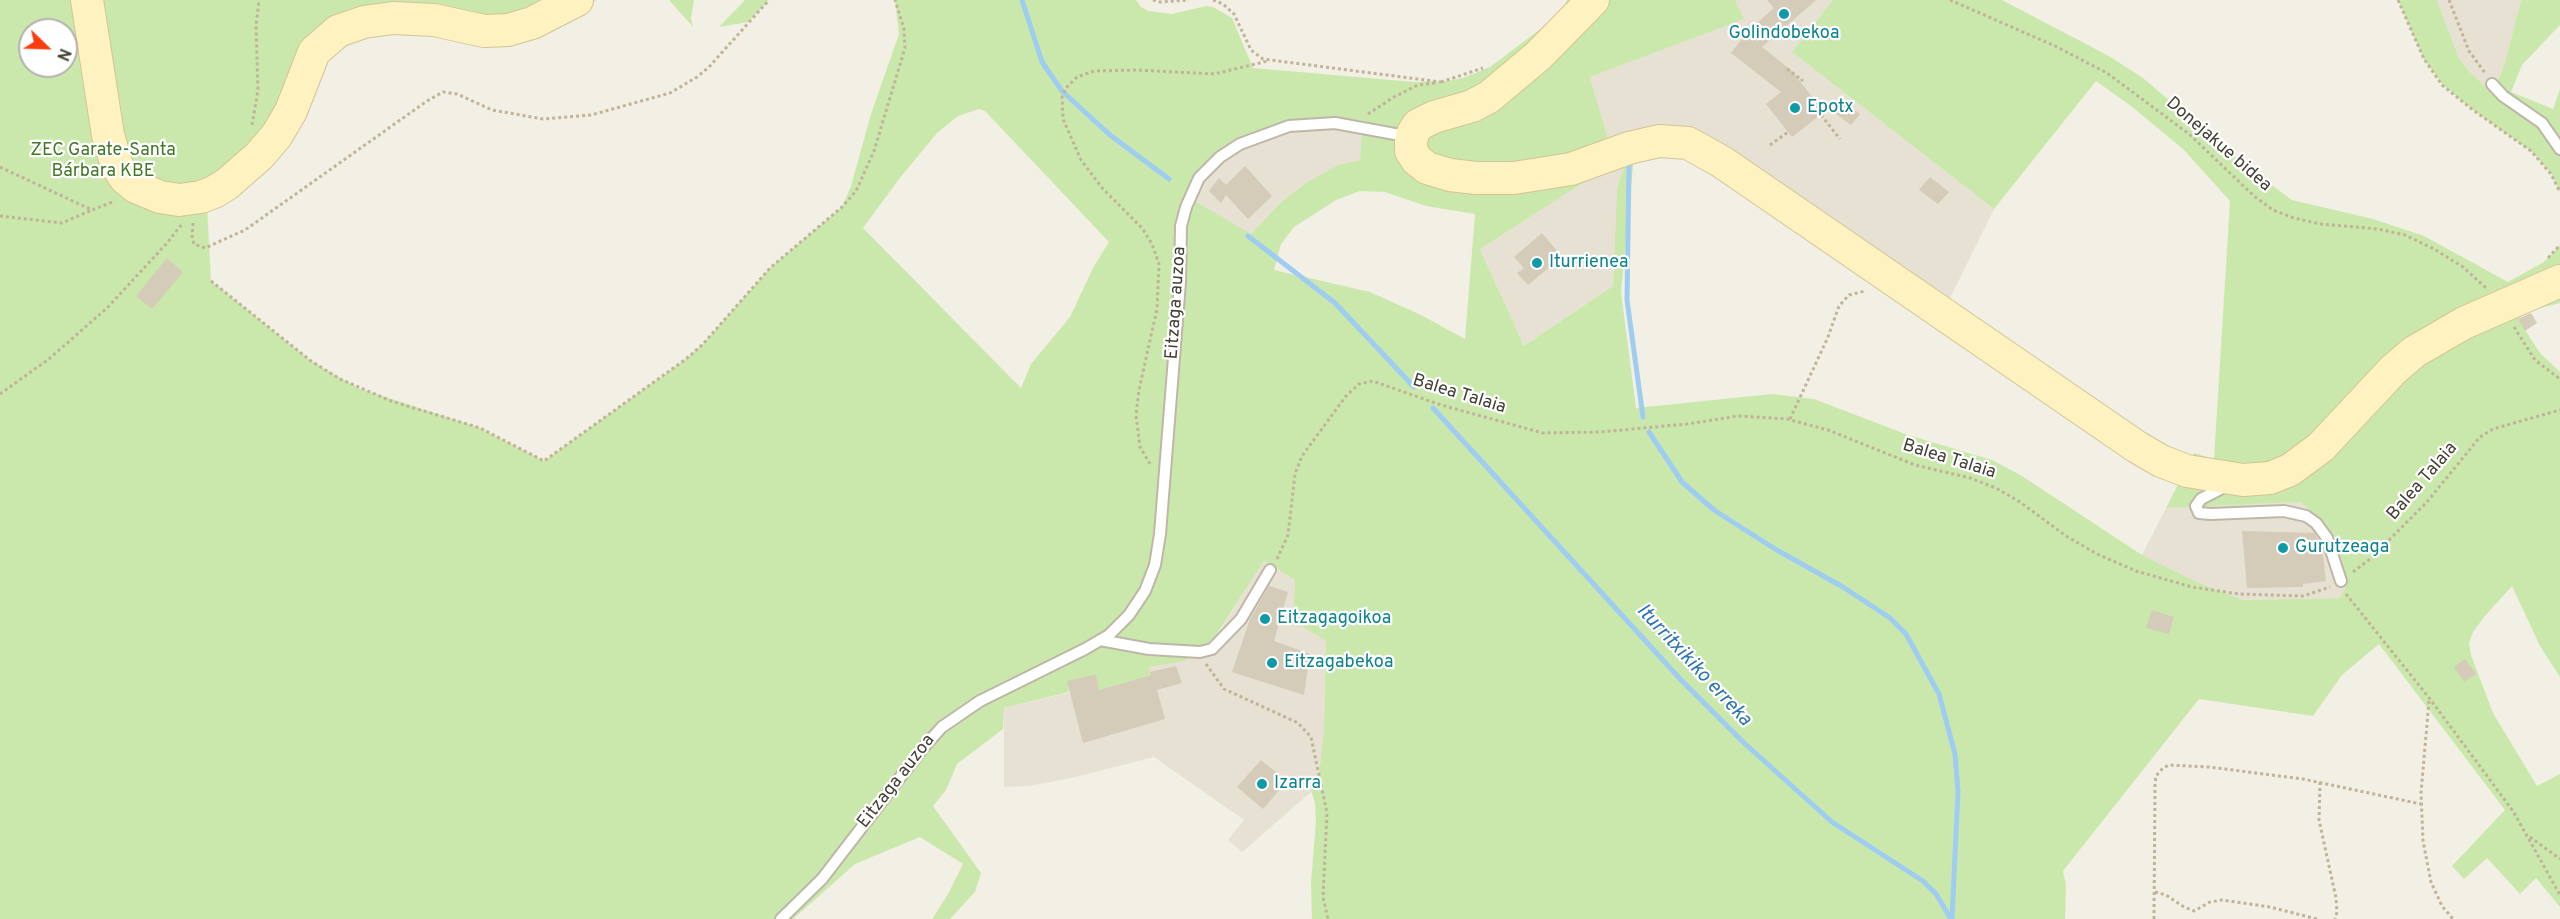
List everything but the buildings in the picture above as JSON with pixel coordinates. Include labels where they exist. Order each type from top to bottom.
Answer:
[{"type":"street","points":[[87,0],[110,147],[121,173],[136,188],[154,196],[198,202],[227,184],[268,146],[291,111],[314,52],[338,31],[364,22],[410,18],[434,20],[479,31],[508,30],[532,22],[577,0]]},
{"type":"street","points":[[1593,0],[1538,56],[1489,97],[1472,106],[1425,121],[1415,129],[1411,137],[1411,151],[1423,165],[1441,173],[1476,178],[1514,178],[1563,171],[1586,165],[1629,148],[1659,141],[1688,143],[1722,162],[2156,459],[2187,471],[2243,480],[2270,478],[2297,466],[2321,447],[2408,357],[2447,332],[2560,281]]},
{"type":"lane","points":[[2492,84],[2503,96],[2542,123],[2560,149]]},
{"type":"lane","name":"Eitzaga auzoa","points":[[781,919],[822,879],[922,748],[942,727],[980,701],[1100,640],[1129,615],[1152,577],[1159,545],[1180,282],[1181,226],[1194,186],[1204,172],[1220,157],[1240,144],[1266,133],[1307,124],[1353,125],[1411,137]]},
{"type":"lane","points":[[2243,480],[2205,496],[2196,506],[2199,513],[2284,511],[2306,516],[2316,523],[2327,538],[2341,581]]},
{"type":"lane","points":[[1100,640],[1149,649],[1200,652],[1212,649],[1236,626],[1270,570]]},
{"type":"path","points":[[249,133],[255,114],[258,90],[256,26],[259,0]]},
{"type":"path","points":[[198,202],[192,238],[199,247],[214,246],[245,230],[443,92],[457,94],[492,110],[543,119],[591,115],[663,96],[697,77],[709,67],[769,0]]},
{"type":"path","points":[[211,281],[311,361],[340,380],[391,401],[480,428],[544,461],[686,359],[703,344],[770,268],[842,207],[856,191],[874,151],[905,48],[904,29],[895,0]]},
{"type":"path","points":[[1153,0],[1170,2],[1189,0]]},
{"type":"path","points":[[1214,0],[1223,4],[1234,14],[1254,54],[1268,61],[1441,82]]},
{"type":"path","name":"Donejakue bidea","points":[[1950,0],[2055,46],[2108,74],[2195,139],[2254,196],[2273,210],[2312,222],[2389,230],[2405,235],[2463,267],[2478,279],[2501,306],[2535,360],[2560,379]]},
{"type":"path","points":[[2398,0],[2421,53],[2442,84],[2461,101],[2531,151],[2551,174],[2560,192]]},
{"type":"path","points":[[2449,0],[2469,51],[2492,84]]},
{"type":"path","points":[[1164,474],[1154,468],[1143,454],[1138,439],[1136,415],[1158,301],[1159,264],[1152,244],[1142,228],[1103,189],[1081,160],[1063,119],[1062,96],[1077,77],[1094,71],[1137,70],[1214,74],[1268,61]]},
{"type":"path","points":[[1353,125],[1394,97],[1418,85],[1441,82],[1484,68]]},
{"type":"path","points":[[1788,69],[1801,81]]},
{"type":"path","points":[[1821,115],[1840,140]]},
{"type":"path","points":[[1770,145],[1788,132]]},
{"type":"path","points":[[0,167],[92,210]]},
{"type":"path","points":[[0,216],[62,223],[130,195],[136,188]]},
{"type":"path","points":[[0,394],[49,359],[108,307],[167,243],[198,202]]},
{"type":"path","points":[[1790,419],[1843,300],[1855,292],[1877,288],[1894,279]]},
{"type":"path","name":"Balea Talaia","points":[[1270,570],[1282,552],[1288,535],[1298,464],[1354,387],[1366,381],[1373,381],[1502,423],[1555,434],[1687,424],[1738,416],[1772,416],[1790,419],[1828,430],[1915,465],[1970,478],[1996,488],[2020,502],[2066,536],[2097,554],[2129,568],[2163,579],[2222,592],[2291,596],[2315,593],[2341,581],[2370,559],[2419,510],[2480,437],[2493,429],[2560,410]]},
{"type":"path","points":[[2341,581],[2349,600],[2430,699],[2500,793],[2528,836],[2560,895]]},
{"type":"path","points":[[1200,652],[1209,670],[1224,688],[1298,723],[1311,737],[1327,813],[1323,897],[1328,919]]},
{"type":"path","points":[[2430,699],[2424,745],[2421,804],[2423,841],[2431,882],[2442,906],[2453,919]]},
{"type":"path","points":[[2154,919],[2155,784],[2156,776],[2169,765],[2209,767],[2320,782],[2421,804]]},
{"type":"path","points":[[2320,782],[2319,820],[2336,898],[2335,919]]},
{"type":"path","points":[[2528,836],[2560,859]]},
{"type":"path","points":[[2155,892],[2166,895],[2194,911],[2210,902],[2222,900],[2296,912],[2317,919]]},
{"type":"shaded area","points":[[1735,0],[1833,0],[1792,52],[1994,209],[1939,320],[1706,161],[1647,153],[1624,168],[1617,188],[1613,286],[1524,346],[1480,249],[1605,168],[1609,142],[1590,77],[1743,19]]},
{"type":"shaded area","points":[[2437,0],[2521,0],[2505,63],[2492,93],[2459,58]]},
{"type":"shaded area","points":[[1362,126],[1360,160],[1338,165],[1307,182],[1280,203],[1251,234],[1186,207],[1194,186],[1220,157],[1279,129]]},
{"type":"shaded area","points":[[2300,502],[2321,519],[2338,546],[2348,582],[2340,598],[2243,600],[2199,583],[2142,555],[2166,508]]},
{"type":"shaded area","points":[[1264,561],[1295,580],[1293,621],[1326,641],[1324,727],[1318,786],[1242,852],[1228,840],[1244,820],[1154,757],[1071,778],[1029,786],[1004,787],[1004,708],[1098,686],[1099,690],[1151,675],[1149,667],[1216,637]]},
{"type":"green space","name":"ZEC Garate-Santa Bárbara KBE","points":[[0,0],[596,0],[570,15],[436,31],[367,32],[328,55],[279,157],[272,165],[207,206],[211,281],[311,361],[358,388],[480,428],[544,461],[686,359],[703,344],[770,268],[842,207],[851,186],[871,114],[899,34],[895,0],[1136,0],[1148,11],[1172,14],[1206,6],[1213,7],[1232,18],[1253,68],[1415,82],[1463,78],[1490,67],[1551,21],[1562,11],[1567,0],[1735,0],[1744,19],[1590,77],[1609,142],[1606,168],[1480,249],[1524,346],[1613,286],[1617,188],[1624,168],[1634,156],[1621,292],[1636,408],[1772,394],[1814,399],[1908,435],[1992,460],[2022,476],[2142,555],[2199,583],[2243,600],[2340,598],[2348,582],[2338,546],[2321,519],[2300,502],[2166,508],[2194,453],[2214,459],[2230,201],[2183,149],[2131,106],[2096,81],[1994,209],[1792,52],[1833,0],[2002,0],[2109,56],[2143,78],[2247,167],[2292,200],[2373,219],[2424,236],[2508,282],[2544,262],[2560,245],[2560,303],[2530,311],[2518,319],[2540,353],[2560,372],[2560,677],[2540,646],[2512,586],[2484,617],[2473,632],[2469,643],[2471,655],[2493,713],[2537,786],[2560,774],[2560,907],[2536,878],[2520,894],[2487,858],[2464,879],[2452,866],[2505,810],[2379,644],[2342,675],[2313,716],[2199,699],[2063,871],[2066,885],[2065,919],[1312,919],[1311,882],[1316,822],[1315,803],[1311,790],[1318,785],[1324,727],[1326,641],[1293,621],[1295,580],[1264,561],[1215,637],[1184,661],[1149,667],[1151,675],[1099,690],[1096,674],[1068,681],[1069,692],[1004,708],[1003,729],[957,764],[946,790],[933,806],[981,873],[975,892],[950,919],[932,919],[963,864],[920,837],[855,864],[793,919],[0,919]],"holes":[[[979,109],[985,111],[1109,242],[1094,266],[1070,317],[1031,364],[1021,388],[863,228],[937,133],[958,116]],[[1307,124],[1362,127],[1360,160],[1338,165],[1307,182],[1280,203],[1251,234],[1189,198],[1199,178],[1240,144]],[[1360,191],[1385,192],[1426,206],[1475,214],[1465,339],[1421,315],[1370,292],[1274,270],[1281,244],[1294,227],[1336,200]]]},
{"type":"green space","points":[[669,0],[694,0],[691,18],[693,27]]},
{"type":"green space","points":[[745,0],[769,0],[748,22],[719,27]]},
{"type":"green space","points":[[2398,0],[2437,0],[2459,58],[2492,93],[2505,63],[2521,0],[2560,0],[2560,25],[2522,65],[2511,92],[2553,109],[2560,89],[2560,192],[2551,173],[2531,151],[2473,110],[2442,84],[2424,59]]},
{"type":"waterway","name":"Iturritxikiko erreka","points":[[1022,0],[1042,62],[1062,91],[1110,135],[1169,179]]},
{"type":"waterway","points":[[1629,166],[1627,300],[1643,417]]},
{"type":"waterway","name":"Iturritxikiko erreka","points":[[1248,236],[1335,303],[1414,387]]},
{"type":"waterway","name":"Iturritxikiko erreka","points":[[1433,408],[1682,681],[1743,742],[1832,822],[1923,881],[1936,894],[1951,919]]},
{"type":"waterway","points":[[1649,432],[1682,482],[1714,510],[1775,549],[1843,587],[1890,618],[1906,634],[1939,694],[1955,754],[1958,791],[1952,919]]},
{"type":"place","name":"Golindobekoa","points":[[1784,14]]},
{"type":"place","name":"Epotx","points":[[1795,108]]},
{"type":"place","name":"Iturrienea","points":[[1537,263]]},
{"type":"place","name":"Gurutzeaga","points":[[2283,548]]},
{"type":"place","name":"Eitzagagoikoa","points":[[1265,619]]},
{"type":"place","name":"Eitzagabekoa","points":[[1272,663]]},
{"type":"place","name":"Izarra","points":[[1262,784]]}]
